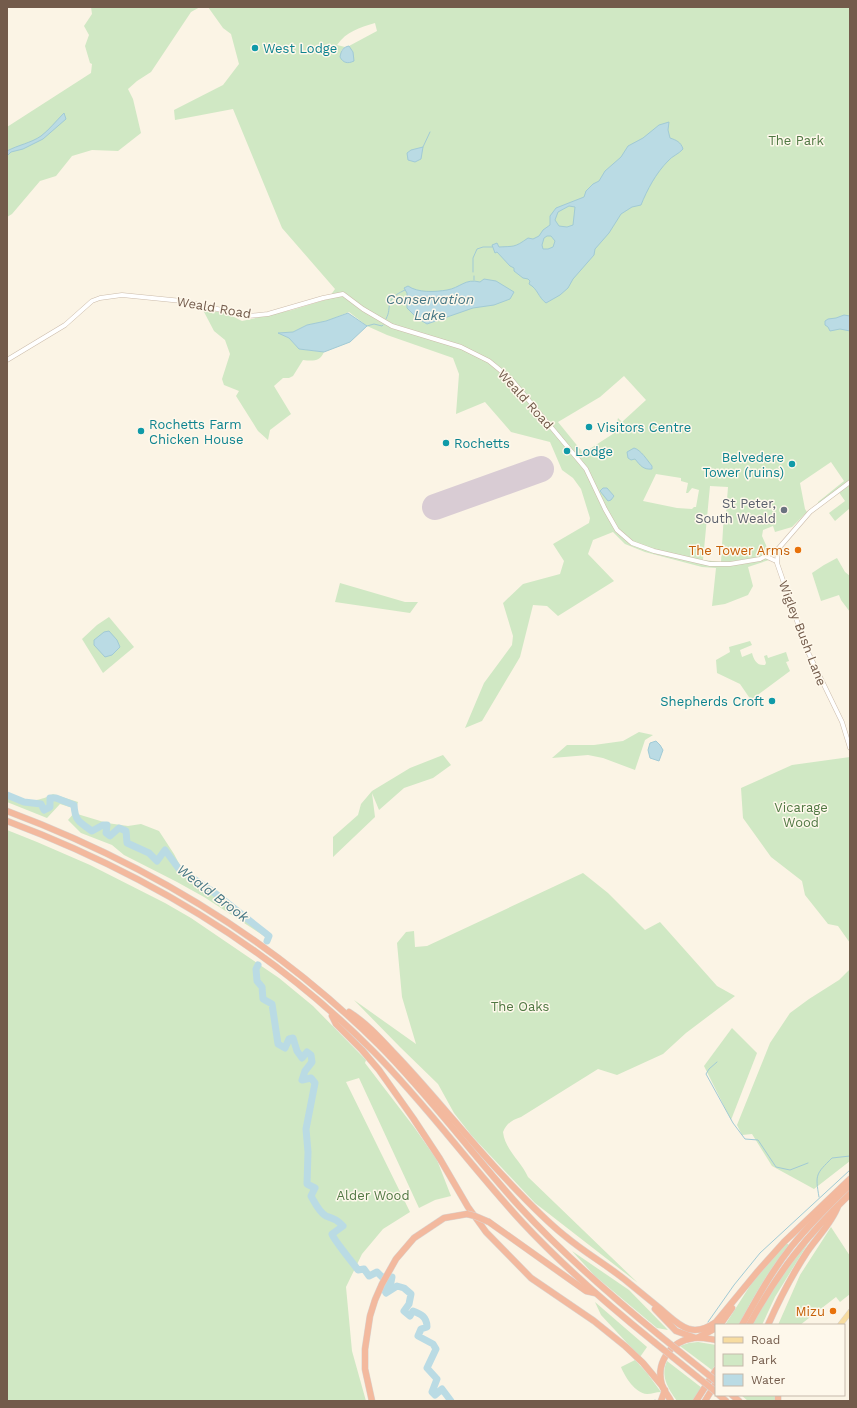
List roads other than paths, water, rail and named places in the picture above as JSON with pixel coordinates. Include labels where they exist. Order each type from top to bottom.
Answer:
[{"type":"highway","points":[[7,811],[97,848],[171,886],[258,942],[292,968],[366,1032],[409,1077],[516,1203],[563,1252],[609,1294],[715,1381]]},
{"type":"highway","points":[[7,821],[93,857],[179,902],[249,948],[279,970],[329,1011],[391,1070],[495,1192],[557,1258],[596,1294],[715,1391]]},
{"type":"highway","points":[[334,1003],[356,1017],[398,1056],[493,1165],[547,1221]]},
{"type":"highway","points":[[329,1011],[336,1024],[362,1050],[379,1070],[413,1118],[440,1159],[468,1207],[486,1232],[531,1278],[594,1321],[625,1346],[643,1363],[664,1389],[671,1401]]},
{"type":"highway","points":[[473,1152],[491,1167],[532,1209],[648,1300],[676,1331],[696,1338],[715,1340]]},
{"type":"highway","points":[[648,1300],[681,1326],[691,1330],[699,1330],[710,1326],[716,1322],[784,1242],[850,1179]]},
{"type":"highway","points":[[743,1324],[763,1287],[791,1248],[824,1210],[850,1185]]},
{"type":"highway","points":[[750,1324],[789,1260],[809,1236],[850,1194]]},
{"type":"highway","points":[[768,1324],[774,1310],[806,1255],[834,1216],[838,1205]]},
{"type":"highway","points":[[372,1401],[366,1369],[365,1349],[370,1316],[375,1300],[382,1284],[396,1260],[414,1238],[444,1218],[466,1214],[489,1222],[586,1291],[596,1294]]},
{"type":"highway","points":[[721,1324],[729,1313],[738,1296]]},
{"type":"highway","points":[[661,1401],[664,1389],[661,1376],[661,1367],[667,1353],[678,1343],[696,1338],[715,1328]]},
{"type":"highway","points":[[696,1401],[715,1372]]},
{"type":"highway","points":[[705,1401],[715,1384]]},
{"type":"main road","points":[[841,1324],[850,1312]]},
{"type":"street","name":"Weald Road","points":[[7,360],[65,325],[92,301],[100,298],[122,295],[182,301],[248,316],[268,314],[323,298],[343,294],[363,309],[392,326],[461,347],[489,361],[511,379],[586,469],[617,530],[632,543],[654,551],[710,564],[730,564],[760,559],[778,549],[810,512],[850,482]]},
{"type":"street","name":"Wigley Bush Lane","points":[[778,549],[776,561],[807,650],[842,722],[850,748]]},
{"type":"street","points":[[765,556],[776,561]]},
{"type":"water","points":[[349,46],[353,52],[354,61],[348,63],[344,62],[340,57],[345,47]]},
{"type":"water","points":[[64,113],[66,119],[43,139],[23,149],[11,152],[7,156],[7,151],[41,136]]},
{"type":"water","points":[[669,122],[668,130],[670,138],[678,142],[683,149],[670,159],[656,176],[641,205],[632,207],[621,214],[609,233],[595,249],[594,255],[573,279],[568,288],[560,295],[546,303],[529,284],[530,281],[514,271],[514,268],[510,266],[497,252],[495,253],[492,245],[497,243],[499,247],[514,246],[528,238],[533,239],[539,236],[543,230],[550,225],[550,216],[556,208],[584,197],[586,191],[593,184],[599,181],[605,171],[621,157],[628,146],[643,138],[659,125]],"holes":[[[569,206],[575,207],[573,225],[567,227],[559,226],[555,220],[558,212]],[[551,236],[555,241],[553,247],[543,249],[542,245],[544,238]]]},
{"type":"water","points":[[423,147],[421,159],[415,162],[408,160],[407,153],[411,150]]},
{"type":"water","name":"Conservation Lake","points":[[484,279],[496,281],[514,292],[510,299],[494,305],[473,308],[427,324],[417,318],[407,308],[407,293],[404,288],[408,286],[422,291],[437,291],[452,289],[470,281],[480,282]]},
{"type":"water","points":[[348,313],[367,326],[350,342],[324,352],[299,349],[289,338],[278,333],[293,332],[307,325],[326,321]]},
{"type":"water","points":[[844,315],[850,316],[850,331],[840,329],[830,331],[825,325],[825,321],[828,319]]},
{"type":"water","points":[[634,448],[644,456],[652,466],[652,469],[644,468],[635,459],[631,460],[628,458],[627,452]]},
{"type":"water","points":[[603,488],[607,488],[614,496],[611,500],[608,501],[600,491]]},
{"type":"water","points":[[109,631],[117,640],[120,647],[112,655],[105,657],[94,645],[94,640],[104,632]]},
{"type":"water","points":[[656,741],[663,750],[659,761],[650,758],[648,750],[650,743]]},
{"type":"waterway","points":[[423,147],[430,132]]},
{"type":"waterway","points":[[473,272],[473,258],[477,249],[492,247]]},
{"type":"waterway","points":[[386,319],[392,298],[405,290]]},
{"type":"waterway","points":[[367,326],[374,324],[383,325]]},
{"type":"waterway","name":"Weald Brook","points":[[7,795],[24,802],[41,804],[44,810],[50,807],[50,798],[56,798],[74,805],[75,815],[78,821],[92,831],[103,825],[107,825],[106,833],[110,836],[119,828],[126,831],[127,843],[149,853],[157,861],[165,850],[179,869],[216,894],[269,936],[267,941]]},
{"type":"waterway","name":"Weald Brook","points":[[258,965],[256,969],[257,981],[262,987],[263,999],[272,1004],[278,1044],[285,1048],[289,1039],[293,1038],[297,1051],[302,1058],[307,1052],[311,1055],[312,1062],[305,1071],[302,1080],[311,1078],[315,1083],[306,1129],[308,1152],[307,1184],[315,1188],[311,1196],[321,1212],[343,1226],[332,1234],[333,1237],[358,1270],[364,1269],[369,1276],[377,1272],[382,1277],[392,1277],[391,1282],[383,1287],[386,1293],[397,1286],[404,1288],[411,1294],[409,1304],[404,1311],[410,1316],[413,1311],[425,1318],[427,1327],[421,1329],[418,1336],[433,1344],[436,1349],[427,1368],[437,1379],[432,1392],[435,1395],[442,1389],[451,1401]]},
{"type":"waterway","points":[[717,1062],[706,1074],[733,1123],[745,1139],[758,1140],[776,1167],[790,1170],[808,1163]]},
{"type":"waterway","points":[[819,1197],[817,1179],[820,1171],[832,1158],[850,1156]]},
{"type":"waterway","points":[[708,1322],[734,1285],[760,1253],[850,1170]]},
{"type":"place","name":"West Lodge","points":[[255,48]]},
{"type":"place","name":"Visitors Centre","points":[[589,427]]},
{"type":"place","name":"Rochetts Farm Chicken House","points":[[141,431]]},
{"type":"place","name":"Rochetts","points":[[446,443]]},
{"type":"place","name":"Lodge","points":[[567,451]]},
{"type":"place","name":"Belvedere Tower (ruins)","points":[[792,464]]},
{"type":"place","name":"St Peter, South Weald","points":[[784,510]]},
{"type":"place","name":"The Tower Arms","points":[[798,550]]},
{"type":"place","name":"Shepherds Croft","points":[[772,701]]},
{"type":"place","name":"Mizu","points":[[833,1311]]},
{"type":"park label","name":"The Park","points":[[796,140]]},
{"type":"park label","name":"Vicarage Wood","points":[[801,814]]},
{"type":"park label","name":"The Oaks","points":[[520,1006]]},
{"type":"park label","name":"Alder Wood","points":[[373,1195]]}]
